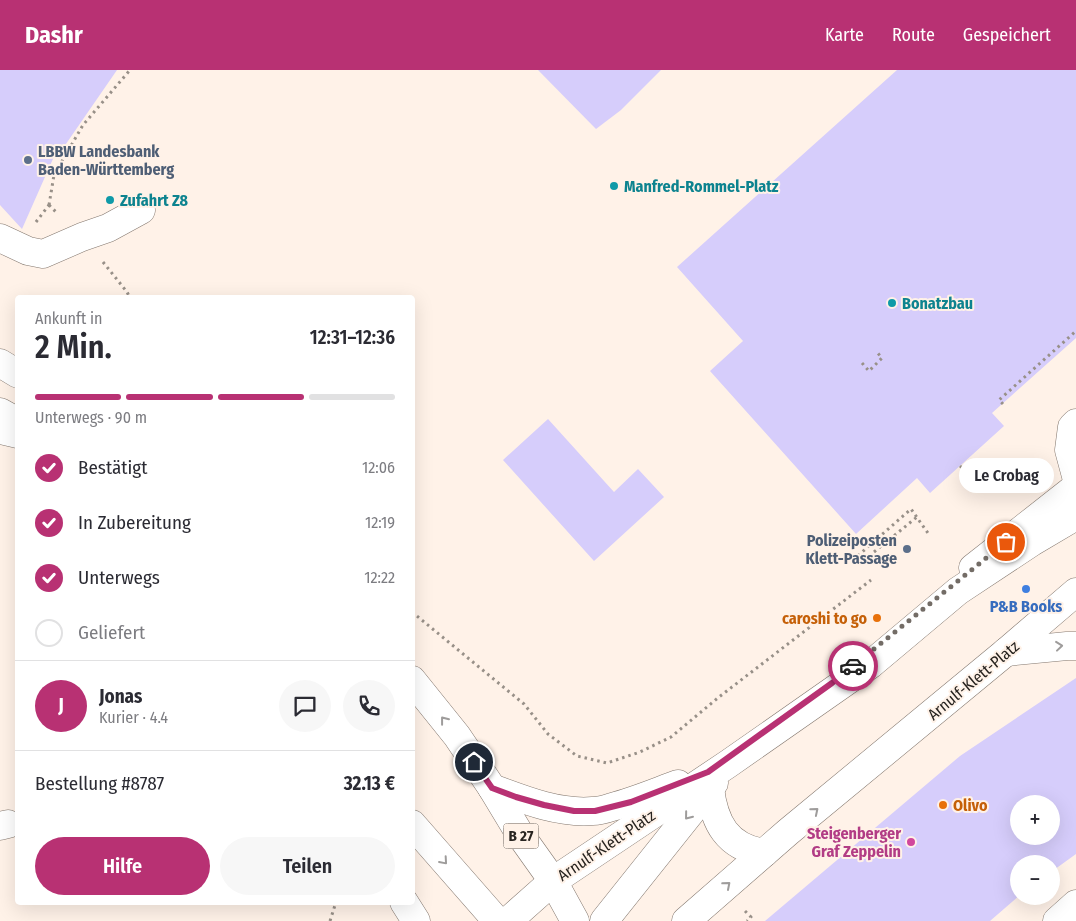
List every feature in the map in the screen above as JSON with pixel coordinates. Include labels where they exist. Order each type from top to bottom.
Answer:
[{"type":"main road","points":[[0,238],[28,251],[43,254],[108,228],[141,210]]},
{"type":"main road","points":[[0,363],[15,372]]},
{"type":"main road","points":[[0,412],[15,420]]},
{"type":"main road","points":[[1076,423],[1072,427],[1069,450],[1076,476]]},
{"type":"main road","points":[[0,430],[15,433]]},
{"type":"main road","points":[[604,921],[716,774],[1076,487]]},
{"type":"main road","name":"Arnulf-Klett-Platz","points":[[508,921],[552,878],[716,774],[871,664],[958,591],[1032,542],[1076,516]]},
{"type":"main road","name":"Arnulf-Klett-Platz","points":[[688,920],[764,853],[1076,592]]},
{"type":"main road","points":[[1006,652],[1076,646]]},
{"type":"main road","name":"B 27","points":[[415,684],[456,736],[492,788],[521,836],[552,878],[575,921]]},
{"type":"main road","points":[[492,788],[555,808],[574,811],[595,811],[631,802],[716,774]]},
{"type":"main road","points":[[716,774],[712,799],[721,827],[740,846],[755,852],[764,853]]},
{"type":"main road","points":[[415,827],[497,921]]},
{"type":"main road","points":[[534,921],[552,878]]},
{"type":"main road","points":[[1056,921],[1076,904]]},
{"type":"main road","points":[[399,921],[402,905]]},
{"type":"main road","points":[[404,905],[416,921]]},
{"type":"path","points":[[34,223],[49,205],[54,174],[83,125],[130,70]]},
{"type":"path","points":[[1003,404],[999,400],[1076,331]]},
{"type":"path","points":[[862,363],[869,371],[882,358],[876,351]]},
{"type":"path","points":[[960,466],[988,491]]},
{"type":"path","points":[[853,560],[911,509],[930,536]]},
{"type":"path","points":[[874,552],[917,517]]},
{"type":"path","points":[[415,614],[524,704],[548,734],[577,756],[607,762],[640,752],[671,738],[719,697],[871,580]]},
{"type":"path","points":[[330,921],[335,905]]},
{"type":"path","points":[[746,921],[751,917]]},
{"type":"building","name":"LBBW Landesbank Baden-Württemberg","points":[[0,70],[117,70],[59,154],[56,152],[22,229],[0,205]]},
{"type":"building","points":[[538,70],[661,70],[621,110],[596,129]]},
{"type":"building","name":"Bonatzbau","points":[[897,70],[1076,70],[1076,338],[992,413],[1004,426],[930,493],[917,478],[856,534],[710,371],[743,341],[677,267]]},
{"type":"building","points":[[548,419],[614,492],[638,469],[664,497],[594,561],[503,460]]},
{"type":"building","points":[[1076,678],[1076,854],[1060,866],[1060,855],[1010,855],[1010,904],[990,921],[765,921],[960,756]]},
{"type":"way so far","points":[[853,666],[1006,542]]},
{"type":"place","name":"LBBW Landesbank Baden-Württemberg","points":[[28,160]]},
{"type":"place","name":"Manfred-Rommel-Platz","points":[[614,186]]},
{"type":"place","name":"Zufahrt Z8","points":[[110,200]]},
{"type":"place","name":"Bonatzbau","points":[[892,303]]},
{"type":"place","name":"Le Crobag","points":[[1006,542]]},
{"type":"place","name":"Polizeiposten Klett-Passage","points":[[907,549]]},
{"type":"place","name":"P&B Books","points":[[1026,589]]},
{"type":"place","name":"caroshi to go","points":[[877,618]]},
{"type":"place","name":"Olivo","points":[[943,805]]},
{"type":"place","name":"Steigenberger Graf Zeppelin","points":[[911,842]]},
{"type":"route","points":[[474,762],[492,788],[555,808],[574,811],[595,811],[631,802],[708,772],[853,666]]}]
